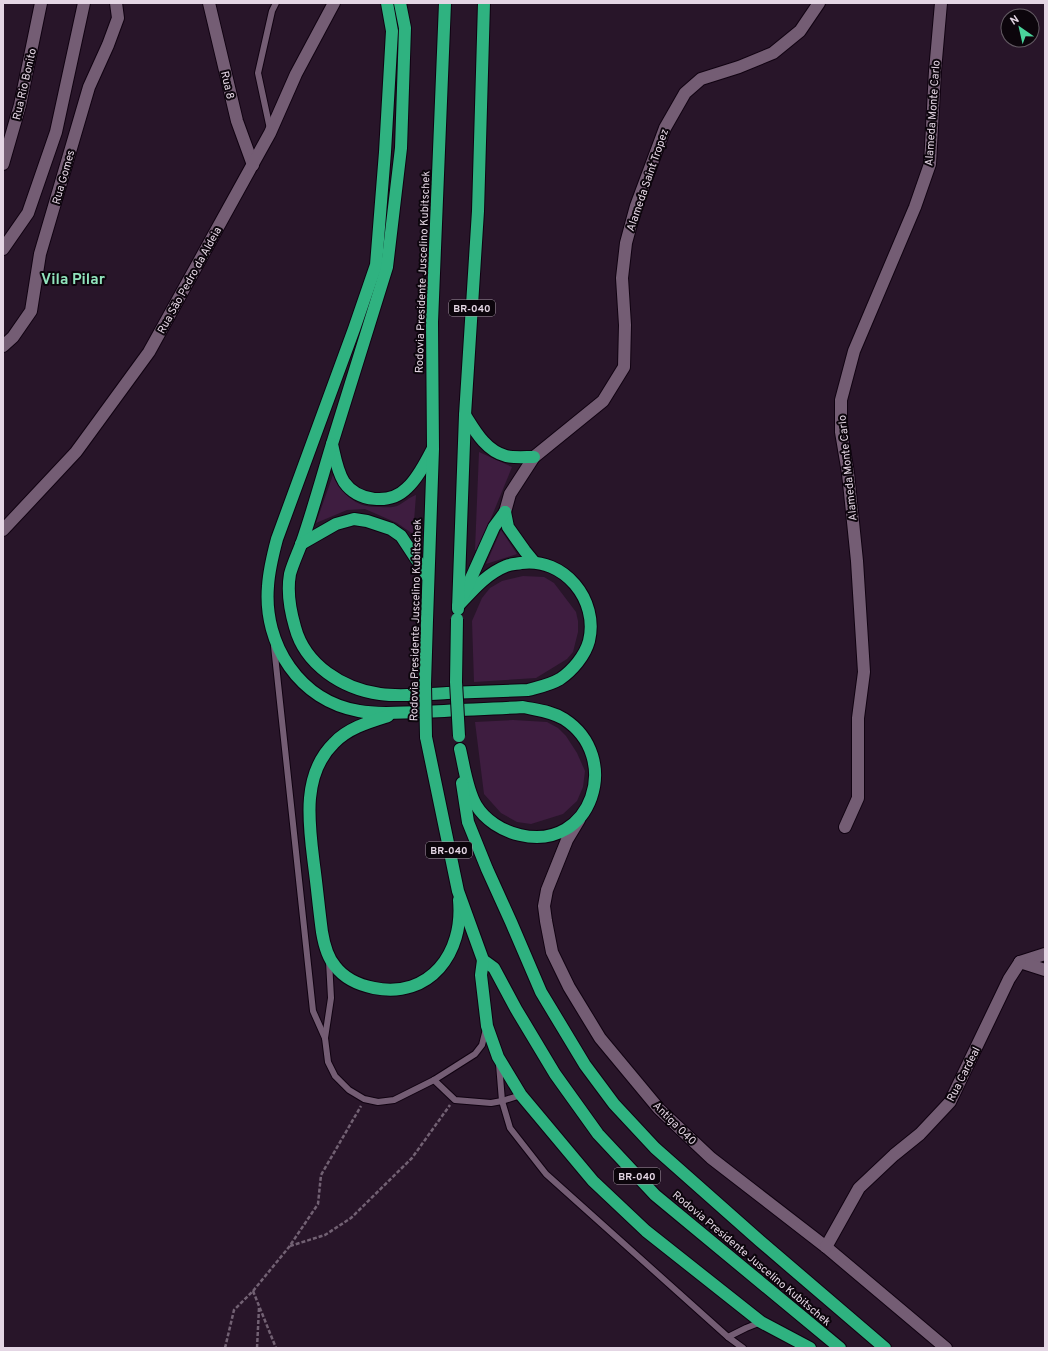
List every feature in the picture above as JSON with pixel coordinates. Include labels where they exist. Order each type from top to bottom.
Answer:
[{"type":"highway","points":[[387,3],[392,31],[385,152],[376,265],[277,539],[271,564],[268,587],[268,610],[272,629],[279,649],[290,668],[304,685],[321,698],[339,706],[358,711],[397,713],[523,707],[549,712],[564,719],[581,735],[592,752],[595,774],[591,800],[578,820],[564,831],[546,836],[535,837],[512,833],[494,824],[475,803],[471,794],[460,749]]},
{"type":"highway","points":[[400,3],[405,28],[401,148],[387,267],[302,544],[291,573],[289,596],[297,636],[312,659],[324,670],[346,684],[369,692],[392,696],[528,690],[549,684],[559,679],[566,674],[585,652],[590,632],[590,616],[581,594],[572,580],[562,572],[548,565],[534,562],[508,565],[494,572],[482,581],[458,606]]},
{"type":"highway","name":"Rodovia Presidente Juscelino Kubitschek","points":[[445,3],[432,322],[433,449],[425,684],[426,737],[458,891],[483,960],[494,968],[516,1009],[555,1074],[598,1134],[655,1195],[840,1348]]},
{"type":"highway","name":"Rodovia Presidente Juscelino Kubitschek","points":[[483,5],[478,210],[465,415],[457,619],[456,682],[463,794],[468,822],[541,992],[585,1065],[614,1104],[655,1148],[760,1241],[885,1348]]},
{"type":"highway","points":[[465,415],[477,435],[487,446],[498,453],[507,456],[534,457]]},
{"type":"highway","points":[[332,444],[341,477],[350,488],[360,495],[374,499],[395,496],[408,488],[433,449]]},
{"type":"highway","points":[[458,606],[494,528],[505,512]]},
{"type":"highway","points":[[505,512],[508,528],[534,562]]},
{"type":"highway","points":[[302,544],[336,524],[354,519],[378,524],[391,529],[401,536],[428,576]]},
{"type":"highway","points":[[397,713],[362,725],[342,736],[334,743],[321,760],[314,778],[310,800],[310,828],[324,944],[334,966],[341,973],[363,985],[390,990],[399,990],[417,985],[433,975],[449,954],[457,929],[459,904],[458,891]]},
{"type":"highway","points":[[483,960],[481,975],[487,1026],[498,1057],[521,1095],[593,1181],[646,1231],[761,1322],[810,1348]]},
{"type":"street","name":"Rua Rio Bonito","points":[[3,164],[6,138],[20,105],[41,3]]},
{"type":"street","points":[[3,249],[28,213],[56,132],[84,3]]},
{"type":"street","name":"Rua Gomes","points":[[3,346],[13,337],[31,311],[40,254],[89,87],[108,45],[118,18],[116,3]]},
{"type":"street","name":"Rua 8","points":[[209,3],[237,121],[253,165]]},
{"type":"street","name":"Rua São Pedro da Aldeia","points":[[3,530],[76,452],[149,352],[270,133],[296,74],[334,3]]},
{"type":"street","name":"Alameda Saint Tropez","points":[[505,512],[510,494],[534,457],[603,401],[624,367],[625,325],[622,278],[626,243],[636,206],[665,128],[685,92],[701,79],[739,67],[773,53],[800,31],[819,3]]},
{"type":"street","name":"Alameda Monte Carlo","points":[[845,827],[858,798],[858,718],[864,672],[857,561],[848,473],[841,432],[841,400],[854,351],[915,207],[930,164],[935,71],[941,3]]},
{"type":"street","name":"Antiga 040","points":[[578,820],[555,867],[547,890],[544,906],[552,952],[569,987],[600,1038],[659,1109],[711,1158],[826,1247],[946,1348]]},
{"type":"street","points":[[1020,962],[1045,954]]},
{"type":"street","points":[[1020,962],[1045,970]]},
{"type":"street","name":"Rua Cardeal","points":[[826,1247],[859,1188],[894,1155],[920,1134],[950,1102],[1009,979],[1020,962]]},
{"type":"lane","points":[[270,133],[258,73],[272,11],[276,3]]},
{"type":"lane","points":[[272,629],[313,1011],[325,1038]]},
{"type":"lane","points":[[329,955],[331,998],[325,1038],[328,1062],[335,1076],[349,1090],[364,1099],[378,1102],[394,1100],[434,1080],[475,1054],[482,1045],[487,1026]]},
{"type":"lane","points":[[498,1057],[502,1101],[510,1128],[546,1174],[728,1337],[743,1348]]},
{"type":"lane","points":[[434,1080],[455,1100],[491,1103],[521,1095]]},
{"type":"lane","points":[[728,1337],[761,1322]]},
{"type":"path","points":[[225,1348],[234,1310],[253,1291],[289,1247],[318,1204],[321,1175],[364,1099]]},
{"type":"path","points":[[289,1247],[325,1236],[351,1218],[412,1158],[455,1100]]},
{"type":"path","points":[[253,1291],[276,1348]]},
{"type":"path","points":[[257,1348],[259,1306]]},
{"type":"shaded area","points":[[479,452],[512,467],[478,550],[475,550]]},
{"type":"shaded area","points":[[334,472],[350,498],[362,505],[395,507],[416,495],[413,534],[397,523],[365,509],[347,510],[316,523]]},
{"type":"shaded area","points":[[501,530],[517,554],[486,564]]},
{"type":"shaded area","points":[[523,576],[544,577],[554,583],[576,612],[578,632],[573,652],[567,659],[536,678],[474,682],[472,621],[482,598],[490,588],[502,581]]},
{"type":"shaded area","points":[[513,720],[547,722],[558,728],[566,736],[577,753],[585,771],[583,787],[577,801],[563,814],[531,824],[517,822],[501,813],[484,794],[475,722]]},
{"type":"district","name":"Vila Pilar","points":[[73,279]]}]
